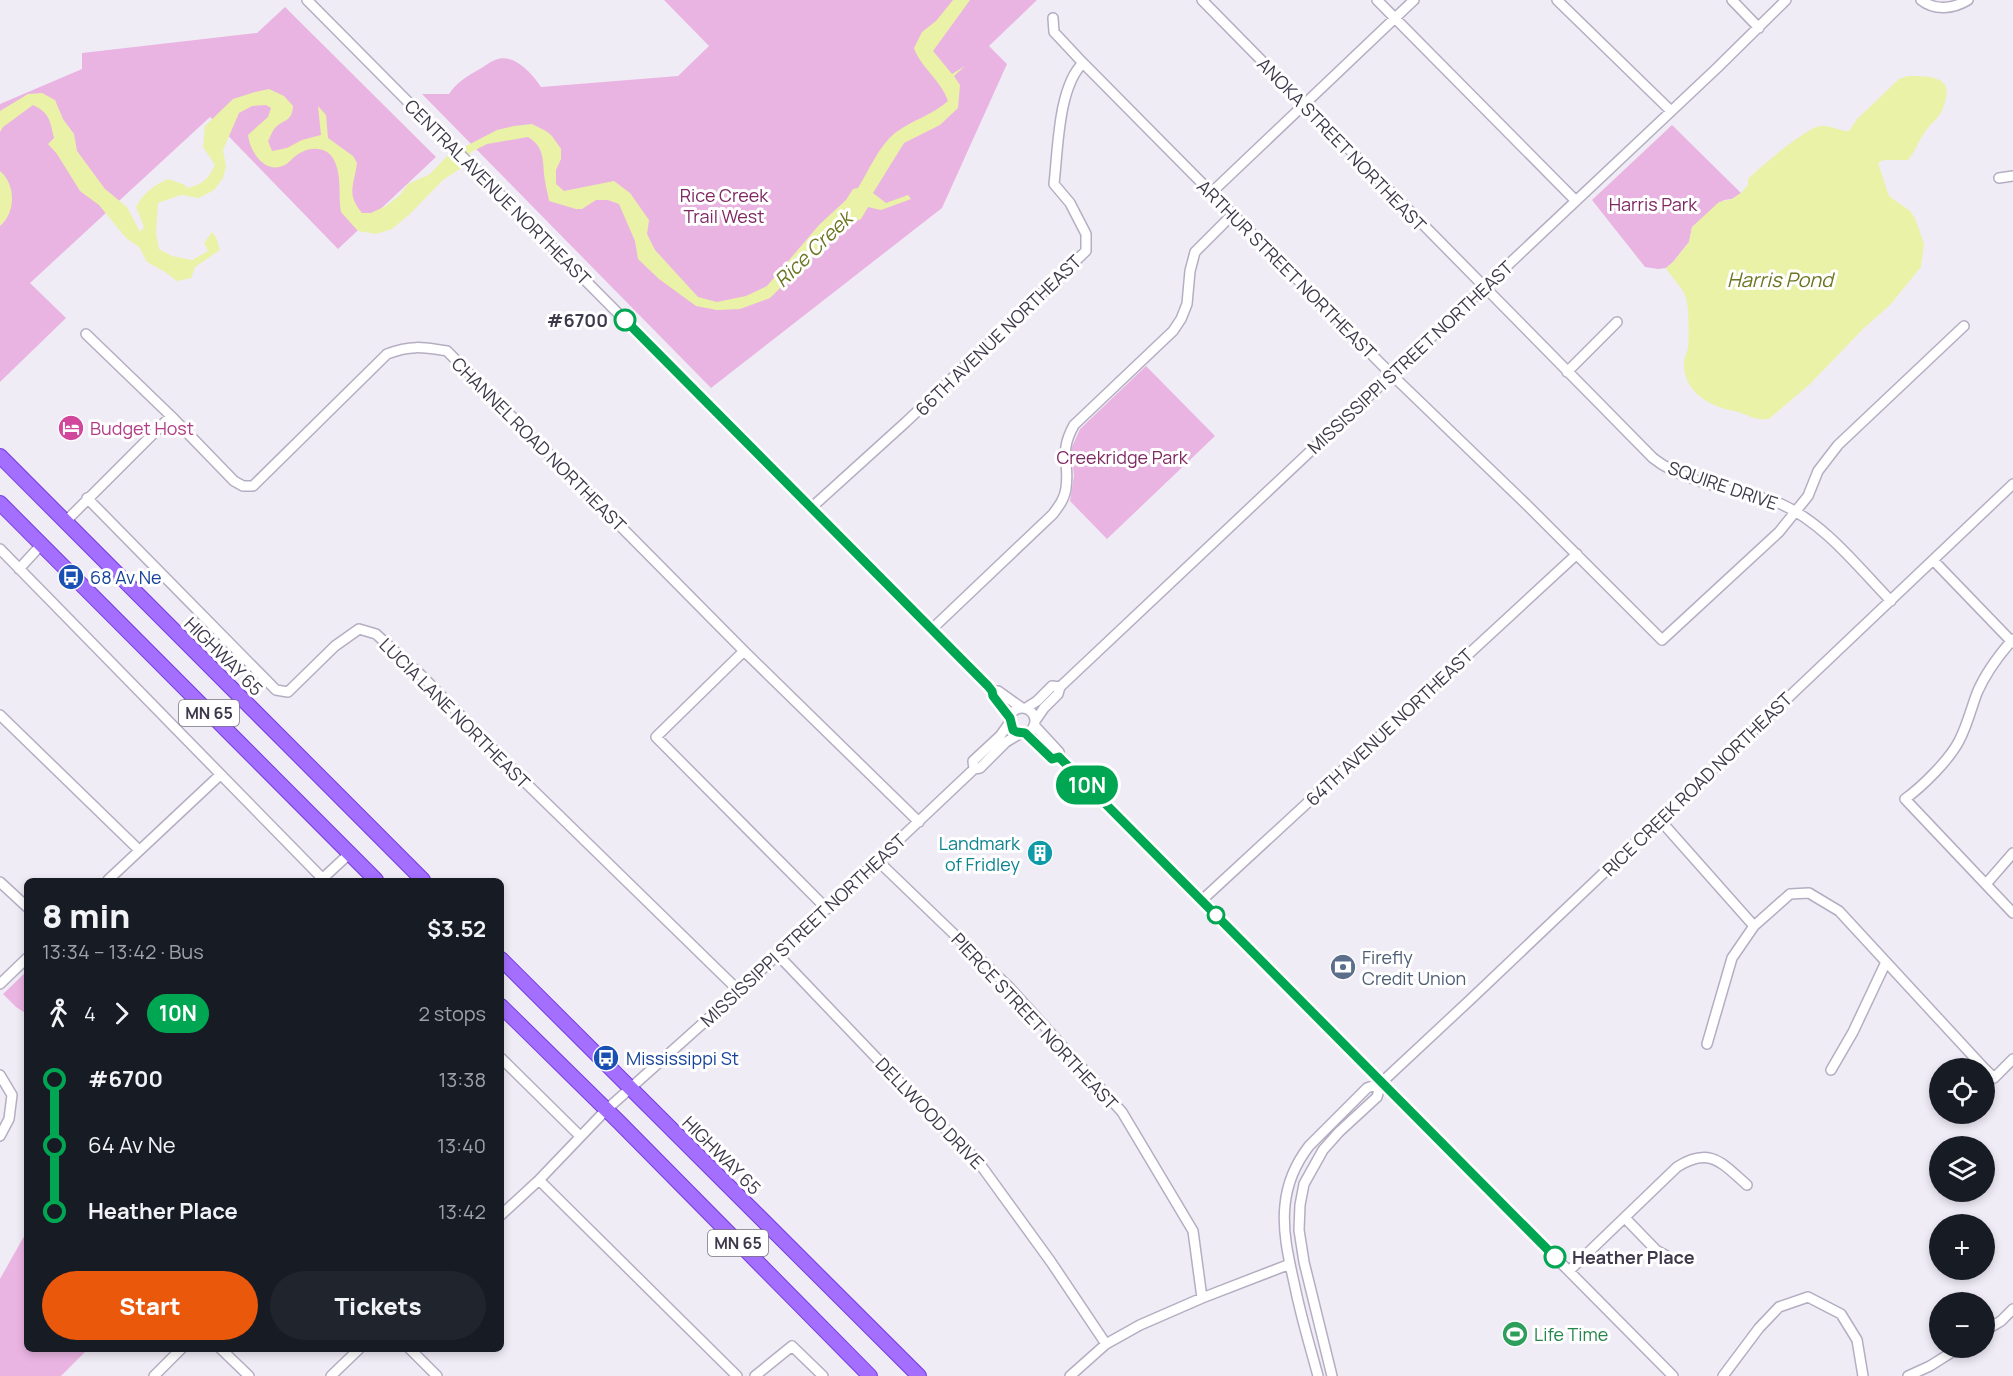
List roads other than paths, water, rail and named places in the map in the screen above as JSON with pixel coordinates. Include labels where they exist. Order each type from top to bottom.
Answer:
[{"type":"highway","name":"HIGHWAY 65","points":[[0,456],[421,878]]},
{"type":"highway","name":"MN 65","points":[[0,503],[374,878]]},
{"type":"highway","name":"HIGHWAY 65","points":[[504,961],[919,1376]]},
{"type":"highway","name":"MN 65","points":[[504,1009],[870,1376]]},
{"type":"street","name":"CENTRAL AVENUE NORTHEAST","points":[[307,0],[932,629],[992,691],[1010,720]]},
{"type":"street","name":"ANOKA STREET NORTHEAST","points":[[1202,0],[1484,288]]},
{"type":"street","points":[[1377,0],[1576,201]]},
{"type":"street","points":[[1211,193],[1414,0]]},
{"type":"street","points":[[1557,0],[1671,111]]},
{"type":"street","points":[[1732,0],[1759,28]]},
{"type":"street","name":"MISSISSIPPI STREET NORTHEAST","points":[[1035,723],[1044,708],[1058,694],[1060,687],[1786,0]]},
{"type":"street","points":[[1921,0],[1930,6],[1939,8],[1956,6],[1968,0]]},
{"type":"street","name":"ARTHUR STREET NORTHEAST","points":[[1053,18],[1054,32],[1083,63],[1391,374],[1577,554],[1662,640],[1779,532],[1796,511]]},
{"type":"street","name":"66TH AVENUE NORTHEAST","points":[[811,508],[906,422],[1086,251],[1086,234],[1070,203],[1054,184],[1066,92],[1076,70],[1083,63]]},
{"type":"street","points":[[1999,178],[2013,176]]},
{"type":"street","points":[[932,629],[1053,514],[1067,486],[1065,448],[1074,425],[1173,331],[1187,304],[1190,271],[1195,252],[1232,215]]},
{"type":"street","name":"SQUIRE DRIVE","points":[[1484,288],[1660,464],[1678,473],[1778,503],[1796,511],[1823,531],[1890,601]]},
{"type":"street","points":[[1567,372],[1617,322]]},
{"type":"street","points":[[1796,511],[1808,495],[1818,471],[1838,445],[1964,326]]},
{"type":"street","name":"CHANNEL ROAD NORTHEAST","points":[[86,334],[234,481],[243,486],[253,486],[387,354],[404,347],[447,351],[744,651],[919,822]]},
{"type":"street","points":[[65,522],[171,416]]},
{"type":"street","name":"RICE CREEK ROAD NORTHEAST","points":[[1318,1376],[1300,1313],[1285,1230],[1285,1203],[1295,1168],[1315,1138],[1368,1088],[1381,1083],[2013,484]]},
{"type":"street","name":"LUCIA LANE NORTHEAST","points":[[87,498],[276,690],[288,692],[335,646],[359,629],[376,634],[421,675],[530,787],[739,991]]},
{"type":"street","points":[[19,569],[42,545]]},
{"type":"street","points":[[0,549],[321,878]]},
{"type":"street","name":"64TH AVENUE NORTHEAST","points":[[1201,901],[1577,554]]},
{"type":"street","points":[[1934,560],[2012,641],[1994,663],[1978,691],[1959,742],[1948,757],[1905,799],[2013,913]]},
{"type":"street","points":[[744,651],[656,737],[827,909]]},
{"type":"street","name":"MISSISSIPPI STREET NORTHEAST","points":[[1024,708],[1037,701],[1052,686],[1060,687]]},
{"type":"street","name":"CENTRAL AVENUE NORTHEAST","points":[[992,691],[998,691],[1024,708]]},
{"type":"street","points":[[1059,757],[1052,759],[1023,733],[1013,730],[1010,720],[1014,711],[1024,708],[1033,713],[1035,723],[1059,752],[1059,757],[1673,1376]]},
{"type":"street","points":[[0,715],[139,850]]},
{"type":"street","name":"MISSISSIPPI STREET NORTHEAST","points":[[974,769],[973,762],[1000,736],[1010,720]]},
{"type":"street","points":[[1023,733],[1035,723]]},
{"type":"street","name":"MISSISSIPPI STREET NORTHEAST","points":[[504,1212],[539,1180],[606,1110],[778,955],[974,769],[980,768],[1006,742],[1023,733]]},
{"type":"street","points":[[110,878],[220,775]]},
{"type":"street","points":[[1660,819],[1754,926]]},
{"type":"street","points":[[1986,884],[2013,853]]},
{"type":"street","points":[[325,878],[349,854]]},
{"type":"street","name":"PIERCE STREET NORTHEAST","points":[[878,861],[1009,987],[1122,1112],[1193,1231],[1202,1298]]},
{"type":"street","points":[[0,882],[24,904]]},
{"type":"street","points":[[1707,1044],[1732,958],[1754,926],[1791,894],[1809,893],[1839,911],[1975,1058]]},
{"type":"street","name":"DELLWOOD DRIVE","points":[[778,955],[977,1160],[1051,1262],[1106,1344]]},
{"type":"street","points":[[0,984],[24,961]]},
{"type":"street","points":[[1832,1070],[1886,962]]},
{"type":"street","points":[[1995,1077],[2013,1059]]},
{"type":"street","points":[[504,1061],[580,1136]]},
{"type":"street","points":[[0,1075],[12,1095],[9,1119],[0,1136]]},
{"type":"street","name":"RICE CREEK ROAD NORTHEAST","points":[[1332,1376],[1304,1262],[1298,1217],[1305,1184],[1323,1150],[1377,1097],[1381,1083]]},
{"type":"street","points":[[1569,1271],[1677,1167],[1692,1158],[1706,1156],[1717,1161],[1747,1185]]},
{"type":"street","points":[[539,1180],[737,1376]]},
{"type":"street","points":[[1625,1218],[1656,1250],[1674,1260]]},
{"type":"street","points":[[1070,1376],[1106,1344],[1140,1325],[1290,1264]]},
{"type":"street","points":[[1723,1376],[1759,1328],[1779,1307],[1808,1297],[1841,1314],[1857,1340],[1863,1376]]},
{"type":"street","points":[[1995,1325],[2013,1309]]},
{"type":"street","points":[[755,1376],[792,1346],[823,1376]]},
{"type":"street","points":[[154,1376],[178,1352]]},
{"type":"street","points":[[224,1352],[249,1376]]},
{"type":"street","points":[[331,1376],[356,1352]]},
{"type":"street","points":[[413,1352],[437,1376]]},
{"type":"street","points":[[1908,1376],[1943,1358]]},
{"type":"water","name":"Rice Creek","points":[[953,0],[970,0],[933,51],[952,74],[965,66],[954,76],[960,85],[958,108],[940,125],[904,143],[873,193],[886,203],[908,195],[911,199],[881,210],[868,207],[861,219],[847,225],[830,239],[770,298],[740,309],[717,310],[696,306],[659,279],[638,259],[635,241],[619,204],[608,200],[596,200],[582,209],[576,209],[549,201],[542,156],[538,146],[528,137],[487,144],[471,152],[460,169],[443,180],[410,214],[392,229],[376,234],[358,231],[341,212],[338,174],[335,162],[329,153],[320,149],[310,149],[278,167],[265,164],[255,155],[248,135],[268,117],[271,108],[266,105],[252,106],[239,113],[223,150],[226,166],[223,178],[214,190],[199,198],[181,195],[158,203],[156,233],[159,249],[172,256],[192,260],[208,251],[204,243],[212,232],[220,250],[195,267],[191,278],[177,281],[147,262],[139,247],[126,238],[99,205],[80,191],[57,154],[48,144],[54,138],[50,122],[43,111],[33,105],[3,127],[0,132],[0,111],[28,94],[42,93],[55,100],[63,119],[74,134],[77,151],[105,189],[127,207],[140,232],[144,227],[136,207],[142,197],[153,187],[168,179],[188,188],[204,180],[215,165],[203,147],[205,126],[233,99],[255,92],[269,89],[284,96],[293,106],[289,118],[275,128],[268,141],[272,151],[287,148],[302,140],[321,135],[318,106],[326,115],[328,138],[353,156],[357,163],[353,195],[362,213],[371,213],[386,206],[400,195],[408,184],[430,174],[447,156],[497,130],[532,124],[552,136],[561,149],[561,159],[556,170],[556,184],[564,191],[614,181],[630,193],[649,220],[647,234],[655,250],[698,297],[717,302],[746,296],[767,286],[819,225],[846,200],[853,189],[858,188],[889,138],[948,101],[914,48],[922,32],[936,21]]},
{"type":"water","name":"Harris Pond","points":[[1908,76],[1925,76],[1939,80],[1944,83],[1947,95],[1937,119],[1927,130],[1908,160],[1884,160],[1878,163],[1889,196],[1910,211],[1915,218],[1924,244],[1921,267],[1890,305],[1863,329],[1810,384],[1769,419],[1755,418],[1725,409],[1699,396],[1688,382],[1685,373],[1684,360],[1689,337],[1685,295],[1666,268],[1689,242],[1692,227],[1719,202],[1732,199],[1741,193],[1748,185],[1748,179],[1805,133],[1821,126],[1849,131],[1857,119],[1899,79]]},
{"type":"water","points":[[0,171],[9,184],[12,198],[9,213],[0,226]]},
{"type":"place","name":"#6700","points":[[625,320]]},
{"type":"place","name":"Budget Host","points":[[71,428]]},
{"type":"place","name":"68 Av Ne","points":[[71,577]]},
{"type":"place","name":"Landmark of Fridley","points":[[1040,853]]},
{"type":"place","name":"Firefly Credit Union","points":[[1343,967]]},
{"type":"place","name":"Mississippi St","points":[[606,1058]]},
{"type":"place","name":"Heather Place","points":[[1555,1257]]},
{"type":"place","name":"Life Time","points":[[1515,1334]]},
{"type":"park label","name":"Harris Park","points":[[1653,204]]},
{"type":"park label","name":"Rice Creek Trail West","points":[[724,205]]},
{"type":"park label","name":"Creekridge Park","points":[[1122,457]]}]
